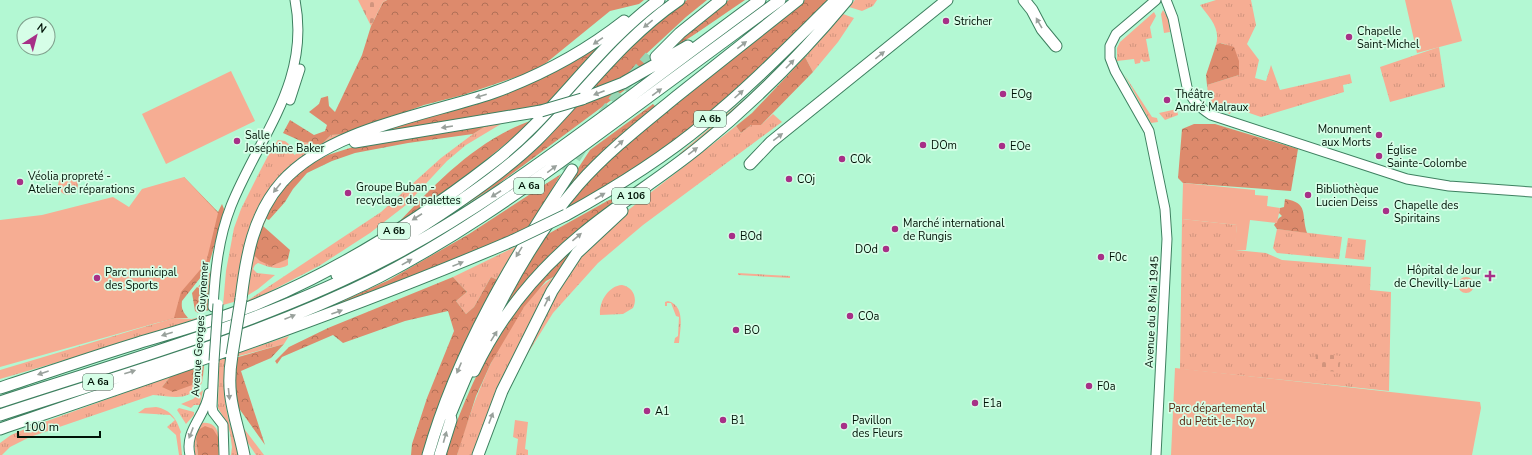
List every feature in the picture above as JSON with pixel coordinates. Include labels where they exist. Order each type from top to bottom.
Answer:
[{"type":"highway","points":[[244,455],[229,395],[229,372],[249,247],[259,217],[267,201],[282,182],[306,162],[332,146],[379,127],[480,97],[533,77],[589,47],[651,0]]},
{"type":"highway","name":"A 6b","points":[[0,388],[255,305],[314,278],[368,248],[453,192],[516,144],[558,101],[608,45],[659,0]]},
{"type":"highway","points":[[258,316],[373,256],[431,221],[486,183],[536,141],[633,36],[679,0]]},
{"type":"highway","points":[[712,0],[689,18],[653,56],[721,0]]},
{"type":"highway","name":"A 6a","points":[[0,402],[258,316],[343,281],[388,259],[451,223],[535,167],[760,0]]},
{"type":"highway","name":"A 6a","points":[[0,415],[271,324],[336,297],[406,262],[462,230],[520,193],[780,0]]},
{"type":"highway","points":[[450,420],[450,415],[472,361],[498,307],[538,240],[578,185],[632,133],[798,0]]},
{"type":"highway","name":"A 6b","points":[[0,428],[318,319],[418,281],[514,240],[566,215],[628,180],[705,124],[750,84],[836,0]]},
{"type":"highway","name":"A 106","points":[[440,455],[450,420],[454,418],[475,369],[491,340],[516,303],[540,273],[582,233],[713,136],[758,96],[797,57],[847,0]]},
{"type":"highway","points":[[750,164],[771,142],[948,0]]},
{"type":"highway","points":[[1024,0],[1032,10],[1042,29],[1056,46]]},
{"type":"highway","points":[[306,162],[339,147],[362,141],[540,111],[582,99],[623,83],[730,22]]},
{"type":"highway","points":[[478,455],[502,390],[562,274],[577,253],[594,235],[670,169]]},
{"type":"highway","points":[[428,455],[447,397],[476,332],[506,274],[569,171]]},
{"type":"highway","points":[[0,436],[56,410]]},
{"type":"main road","name":"Avenue Georges Guynemer","points":[[215,306],[225,243],[236,208],[284,100],[297,54],[298,43],[295,0]]},
{"type":"main road","points":[[259,156],[278,128],[295,86],[303,50],[304,36],[300,0]]},
{"type":"main road","name":"Avenue du 8 Mai 1945","points":[[1150,0],[1113,32],[1109,38],[1106,52],[1108,66],[1138,118],[1157,171]]},
{"type":"main road","name":"Avenue du 8 Mai 1945","points":[[1156,0],[1116,34],[1110,46],[1112,65],[1149,131],[1164,209],[1167,239],[1156,455]]},
{"type":"main road","points":[[1164,0],[1173,18],[1187,87],[1191,97],[1198,107],[1211,115],[1407,179],[1449,186],[1532,192]]},
{"type":"main road","points":[[298,43],[304,36]]},
{"type":"main road","points":[[295,86],[299,62],[297,54]]},
{"type":"main road","name":"Avenue Georges Guynemer","points":[[190,455],[190,435],[209,396],[217,261],[223,227],[235,196],[259,156]]},
{"type":"main road","name":"Avenue Georges Guynemer","points":[[212,362],[212,407],[213,412],[223,425],[224,455]]},
{"type":"main road","points":[[202,413],[214,420],[224,432]]},
{"type":"green space","points":[[358,0],[387,0],[383,2],[371,26]]},
{"type":"green space","points":[[387,0],[644,0],[639,4],[610,11],[546,63],[528,73],[463,95],[424,105],[347,134],[331,135],[321,145],[303,142],[283,133],[290,120],[314,135],[325,131],[327,125],[309,112],[319,104],[321,98],[328,96],[329,106],[335,112],[362,55],[371,26],[383,2]]},
{"type":"green space","points":[[687,0],[707,0],[686,17],[645,55],[659,57],[629,74],[587,92],[649,29]]},
{"type":"green space","points":[[729,0],[745,0],[688,39],[662,55]]},
{"type":"green space","points":[[805,0],[830,0],[696,125],[664,149],[561,213],[567,204],[606,163],[639,134],[773,24]]},
{"type":"green space","points":[[855,0],[877,0],[873,6],[862,11],[849,7]]},
{"type":"green space","points":[[1216,0],[1251,0],[1256,25],[1247,44],[1259,60],[1255,78],[1266,81],[1271,65],[1280,90],[1350,74],[1352,83],[1343,85],[1344,92],[1261,117],[1232,107],[1230,114],[1215,108],[1208,94],[1207,85],[1239,75],[1227,45],[1221,43],[1216,45],[1216,28],[1200,5]]},
{"type":"green space","points":[[1405,0],[1451,0],[1462,41],[1417,53]]},
{"type":"green space","points":[[1163,10],[1168,18],[1170,32],[1164,33],[1161,14]]},
{"type":"green space","points":[[1154,12],[1156,16],[1150,27],[1152,38],[1146,39],[1150,61],[1144,62],[1141,59],[1140,63],[1135,64],[1134,59],[1117,61],[1117,48],[1120,42]]},
{"type":"green space","points":[[843,14],[854,18],[838,42],[813,72],[805,57]]},
{"type":"green space","points":[[814,31],[779,71],[680,157],[679,154],[748,96]]},
{"type":"green space","points":[[604,42],[551,103],[492,115],[376,132],[495,97]]},
{"type":"green space","points":[[1220,43],[1234,47],[1239,61],[1239,75],[1207,85],[1206,75],[1216,45]]},
{"type":"green space","points":[[1439,47],[1445,87],[1390,102],[1380,67]]},
{"type":"green space","points":[[805,57],[813,72],[761,125],[751,125],[741,133],[736,126],[752,113]]},
{"type":"green space","points":[[231,71],[255,121],[166,164],[142,114]]},
{"type":"green space","points":[[1124,74],[1152,117],[1157,118],[1158,122],[1151,123]]},
{"type":"green space","points":[[641,78],[497,185],[429,228],[573,108]]},
{"type":"green space","points":[[653,104],[657,108],[543,222],[590,150]]},
{"type":"green space","points":[[1177,109],[1178,115],[1165,120],[1159,113]]},
{"type":"green space","points":[[554,114],[535,134],[498,168],[416,224],[549,116]]},
{"type":"green space","points":[[773,114],[782,122],[643,225],[598,263],[553,313],[513,377],[570,267],[618,218],[736,126],[741,133],[751,125],[761,125]]},
{"type":"green space","points":[[536,119],[454,186],[399,222],[445,176],[478,149],[496,137]]},
{"type":"green space","points":[[506,121],[466,145],[447,161],[406,205],[370,233],[319,266],[244,305],[244,303],[381,212],[441,158],[473,134],[489,124]]},
{"type":"green space","points":[[489,124],[473,134],[408,143],[355,153],[332,161],[307,173],[269,220],[262,217],[283,187],[307,166],[328,155],[356,146]]},
{"type":"green space","points":[[1194,124],[1215,124],[1298,149],[1291,191],[1183,183],[1178,178],[1182,129]]},
{"type":"green space","points":[[347,134],[255,215],[246,237],[237,301],[223,305],[226,271],[234,228],[241,209],[259,173],[278,140],[285,141],[290,145],[289,150],[295,155],[303,142],[321,145],[331,135]]},
{"type":"green space","points":[[561,174],[529,229],[323,314],[321,311],[389,280],[469,234]]},
{"type":"green space","points":[[68,175],[75,178],[78,185],[75,192],[68,195],[61,192],[58,185],[61,178]]},
{"type":"green space","points":[[184,177],[218,212],[222,204],[224,209],[223,215],[208,268],[182,301],[183,310],[188,318],[174,318],[159,322],[166,312]]},
{"type":"green space","name":"Parc municipal des Sports","points":[[184,177],[218,213],[206,263],[181,292],[174,318],[0,367],[0,220],[42,215],[113,197],[129,207],[142,189]]},
{"type":"green space","points":[[1183,183],[1255,190],[1255,195],[1268,196],[1267,206],[1280,208],[1277,223],[1250,220],[1246,250],[1234,250],[1237,225],[1182,219]]},
{"type":"green space","points":[[627,196],[504,312],[500,313],[536,250],[548,234],[609,200]]},
{"type":"green space","points":[[1285,199],[1298,203],[1303,210],[1307,233],[1277,229],[1274,225],[1282,216],[1279,213],[1280,208],[1284,207]]},
{"type":"green space","points":[[262,217],[266,220],[256,244],[271,265],[288,259],[288,265],[277,268],[258,263],[255,265],[253,269],[257,273],[275,275],[258,289],[245,297],[247,275]]},
{"type":"green space","points":[[1182,219],[1237,225],[1235,250],[1266,253],[1282,260],[1371,267],[1370,290],[1391,292],[1389,391],[1180,369]]},
{"type":"green space","points":[[600,225],[557,275],[546,281],[524,307],[491,363],[476,396],[457,455],[445,455],[464,403],[488,353],[517,306],[534,284],[553,264]]},
{"type":"green space","points":[[263,226],[290,250],[288,259],[271,266],[260,261],[254,255],[256,244]]},
{"type":"green space","points":[[1277,229],[1342,237],[1339,259],[1277,253],[1273,248]]},
{"type":"green space","points":[[1348,238],[1366,240],[1364,260],[1345,258]]},
{"type":"green space","points":[[519,245],[498,280],[491,277],[474,307],[466,314],[456,301],[467,292],[453,277]]},
{"type":"green space","points":[[211,271],[212,273],[210,298],[198,287]]},
{"type":"green space","points":[[738,273],[790,276],[790,278],[738,275]]},
{"type":"green space","points":[[557,275],[474,455],[457,455],[472,409],[495,356],[508,331],[523,308],[540,289]]},
{"type":"green space","points":[[453,277],[467,292],[456,301],[466,314],[474,307],[491,277],[498,280],[464,344],[436,418],[424,455],[411,455],[412,444],[427,398],[454,331],[448,311],[405,321],[343,343],[333,335],[282,357],[277,364],[275,361],[289,347],[328,328]]},
{"type":"green space","points":[[1463,277],[1469,277],[1474,282],[1472,291],[1469,293],[1463,293],[1458,288],[1458,282]]},
{"type":"green space","points":[[622,285],[629,288],[634,294],[635,300],[633,308],[623,314],[600,315],[601,305],[605,296],[613,288]]},
{"type":"green space","points":[[197,287],[209,294],[209,310],[198,313],[195,311],[192,293]]},
{"type":"green space","points":[[668,301],[674,304],[680,313],[681,325],[679,343],[674,343],[675,338],[678,336],[679,317],[676,316],[671,303],[667,303],[667,306],[665,306],[665,302]]},
{"type":"green space","points":[[208,315],[209,318],[0,379],[0,370],[174,318],[192,319]]},
{"type":"green space","points":[[289,336],[284,344],[235,357],[236,354]]},
{"type":"green space","points":[[284,344],[271,358],[241,371],[265,445],[233,400],[235,358]]},
{"type":"green space","points":[[1316,353],[1341,356],[1339,372],[1315,370]]},
{"type":"green space","points":[[228,357],[225,376],[226,409],[241,455],[231,455],[232,447],[230,433],[227,423],[218,408],[219,360]]},
{"type":"green space","points":[[204,365],[203,376],[195,384],[173,392],[162,387],[171,376]]},
{"type":"green space","name":"Parc départemental du Petit-le-Roy","points":[[1175,368],[1480,402],[1481,408],[1472,455],[1171,455]]},
{"type":"green space","points":[[171,376],[162,387],[195,384],[203,376],[202,383],[191,393],[185,396],[174,397],[153,395],[30,437],[10,447],[2,455],[0,455],[0,443],[11,435]]},
{"type":"green space","points":[[203,390],[200,405],[194,405],[191,408],[181,404],[193,399]]},
{"type":"green space","points":[[156,407],[166,410],[172,415],[177,423],[181,432],[182,455],[179,455],[176,435],[167,427],[175,420],[170,415],[138,413],[145,408]]},
{"type":"green space","points":[[179,408],[194,412],[194,415],[186,424],[177,410]]},
{"type":"green space","points":[[515,420],[528,422],[525,449],[528,450],[528,455],[516,455],[518,439],[513,437]]},
{"type":"green space","points":[[239,422],[264,455],[256,455],[244,437]]},
{"type":"green space","points":[[201,423],[208,423],[216,428],[220,444],[220,455],[218,455],[218,437],[196,439],[198,455],[195,455],[194,440],[198,426]]},
{"type":"green space","points":[[205,426],[213,429],[218,437],[218,455],[198,455],[196,439],[198,430]]},
{"type":"tunnel","points":[[603,115],[626,84],[650,56]]},
{"type":"tunnel","points":[[566,172],[583,146]]},
{"type":"place","name":"Stricher","points":[[946,21]]},
{"type":"place","name":"Chapelle Saint-Michel","points":[[1349,37]]},
{"type":"place","name":"EOg","points":[[1003,94]]},
{"type":"place","name":"Théâtre André Malraux","points":[[1167,100]]},
{"type":"place","name":"Monument aux Morts","points":[[1379,135]]},
{"type":"place","name":"Salle Joséphine Baker","points":[[237,141]]},
{"type":"place","name":"DOm","points":[[923,145]]},
{"type":"place","name":"EOe","points":[[1002,146]]},
{"type":"place","name":"Église Sainte-Colombe","points":[[1379,156]]},
{"type":"place","name":"COk","points":[[842,159]]},
{"type":"place","name":"COj","points":[[789,179]]},
{"type":"place","name":"Véolia propreté - Atelier de réparations","points":[[20,182]]},
{"type":"place","name":"Groupe Buban - recyclage de palettes","points":[[348,193]]},
{"type":"place","name":"Bibliothèque Lucien Deiss","points":[[1308,195]]},
{"type":"place","name":"Chapelle des Spiritains","points":[[1386,211]]},
{"type":"place","name":"Marché international de Rungis","points":[[895,229]]},
{"type":"place","name":"BOd","points":[[732,236]]},
{"type":"place","name":"DOd","points":[[886,249]]},
{"type":"place","name":"F0c","points":[[1101,257]]},
{"type":"place","name":"Hôpital de Jour de Chevilly-Larue","points":[[1490,276]]},
{"type":"place","name":"Parc municipal des Sports","points":[[97,278]]},
{"type":"place","name":"COa","points":[[850,316]]},
{"type":"place","name":"BO","points":[[736,330]]},
{"type":"place","name":"F0a","points":[[1089,386]]},
{"type":"place","name":"E1a","points":[[975,403]]},
{"type":"place","name":"A1","points":[[647,411]]},
{"type":"place","name":"B1","points":[[723,420]]},
{"type":"place","name":"Pavillon des Fleurs","points":[[844,426]]}]
